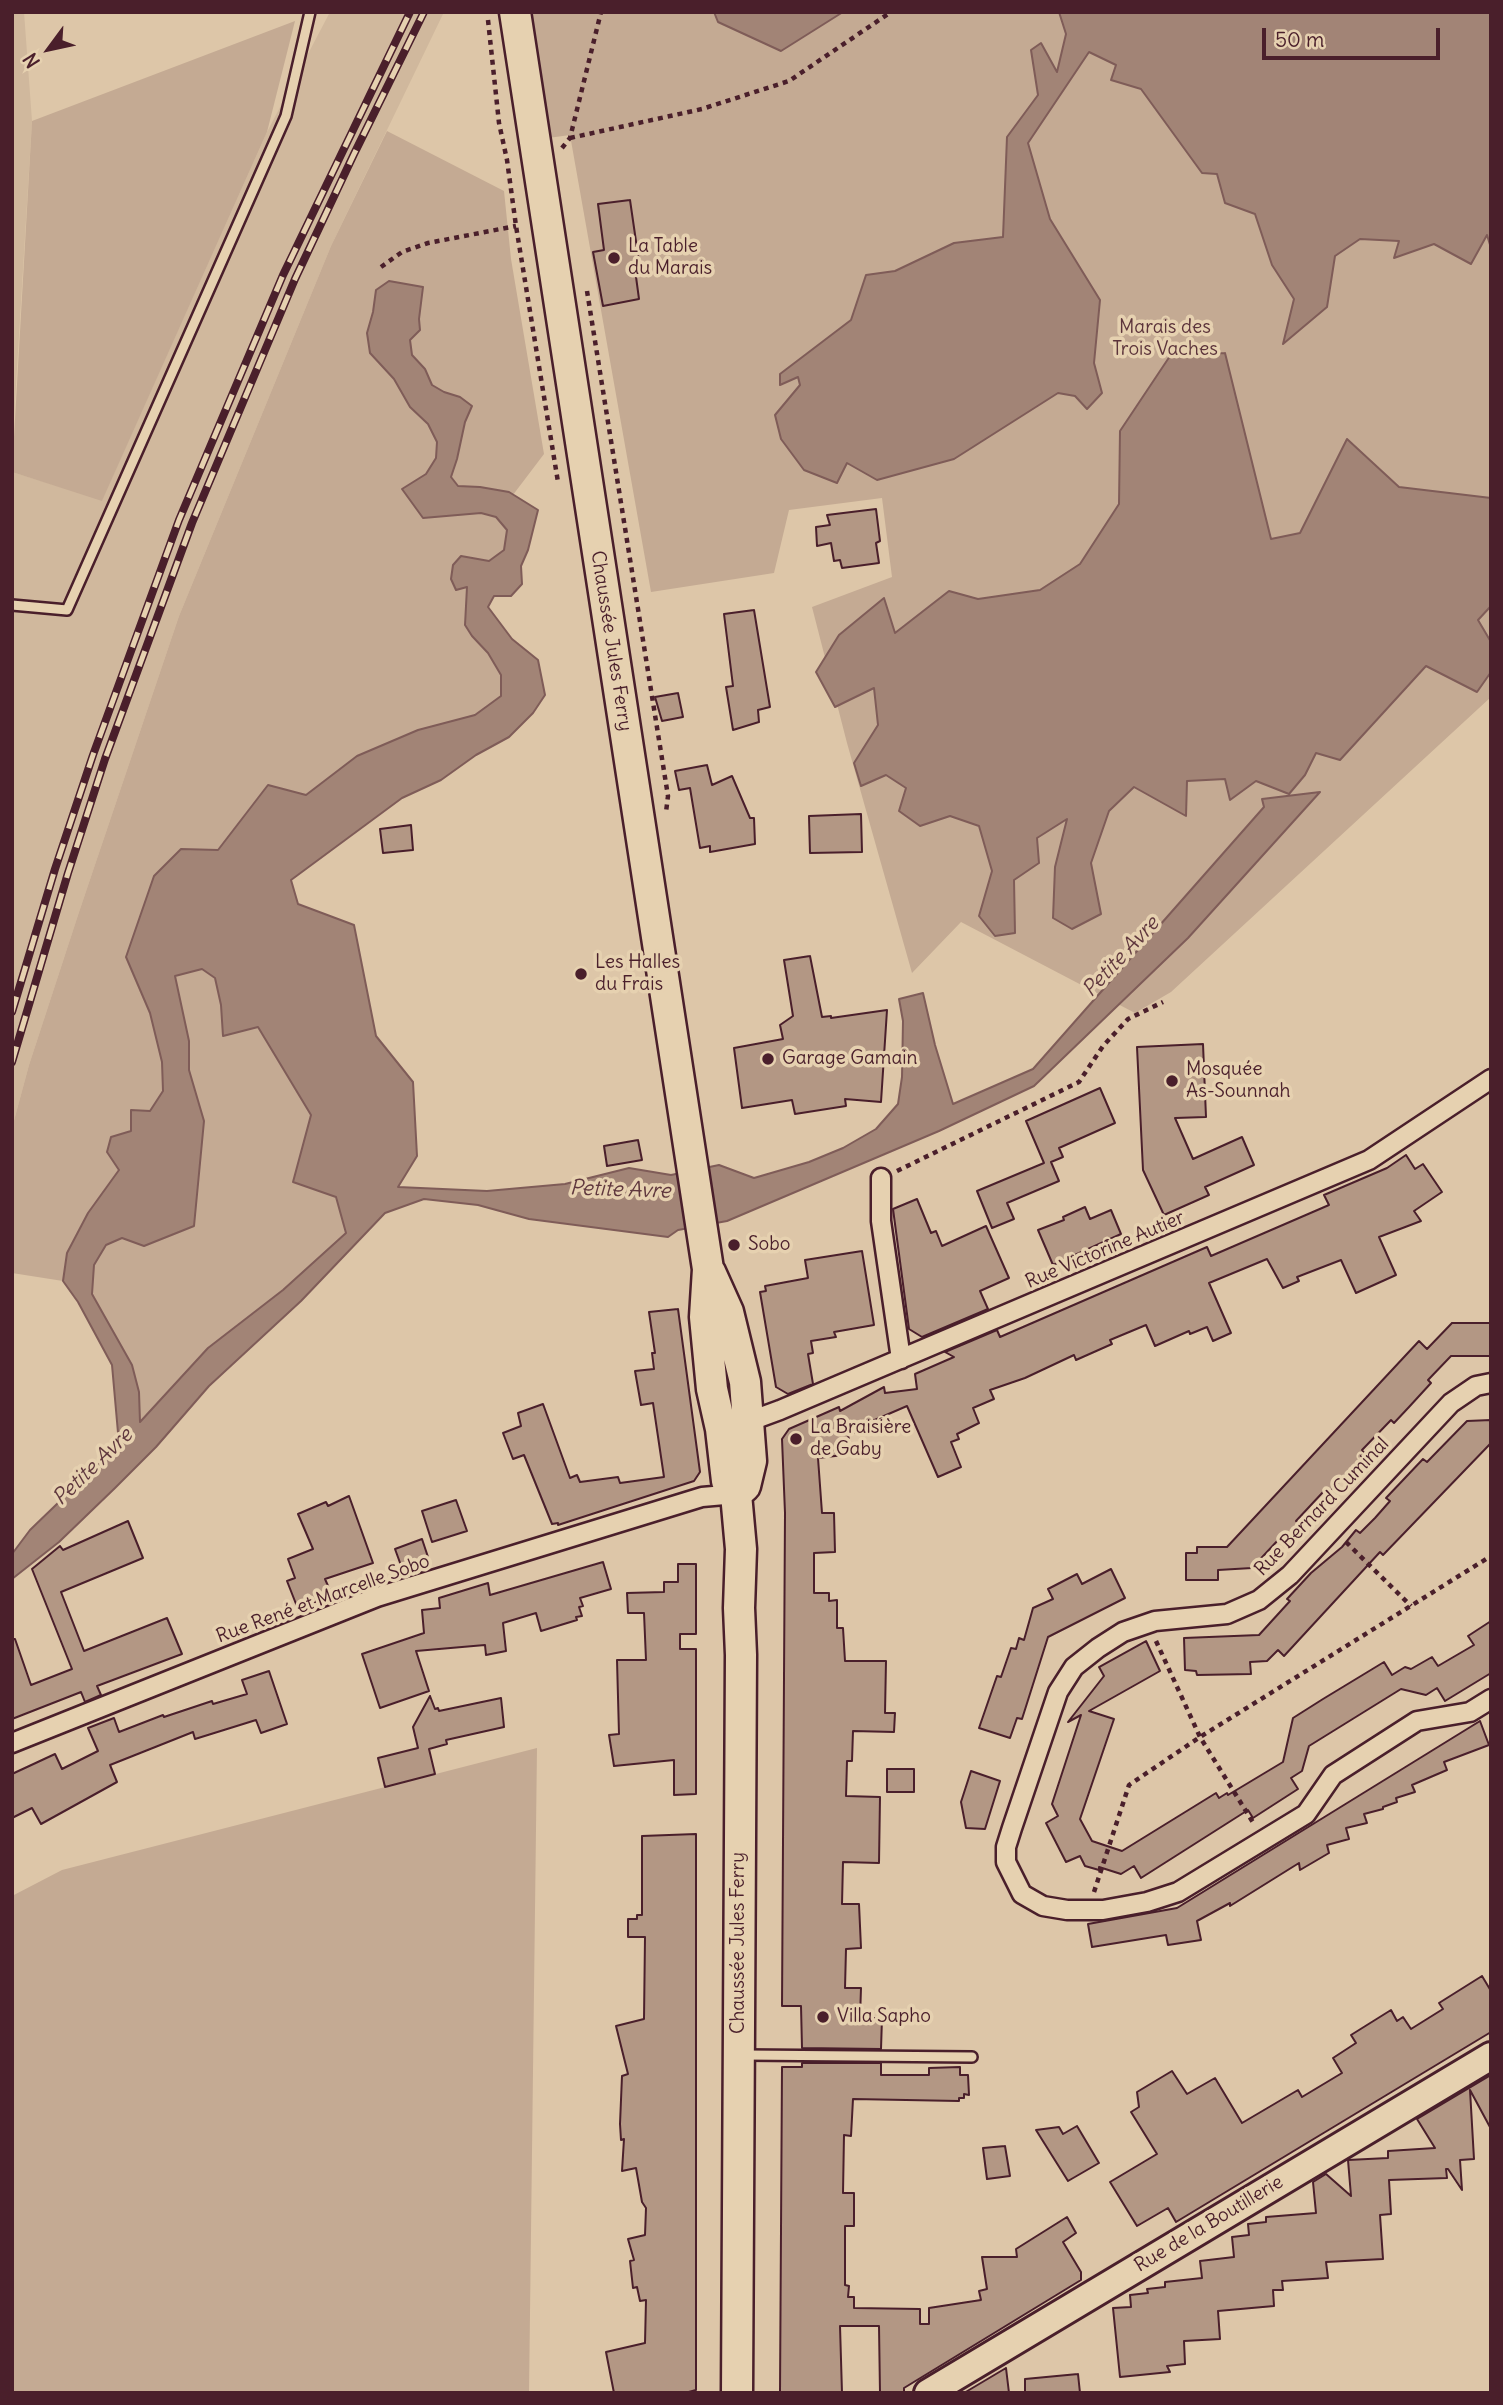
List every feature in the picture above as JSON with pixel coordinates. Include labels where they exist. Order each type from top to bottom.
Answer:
[{"type":"main road","name":"Chaussée Jules Ferry","points":[[515,12],[708,1269],[728,1312],[745,1382],[735,1425],[727,1481],[736,1494],[741,1549],[738,1608],[741,1656],[737,2393]]},
{"type":"street","name":"Rue Victorine Autier","points":[[735,1425],[901,1359],[1368,1160],[1491,1079]]},
{"type":"street","points":[[881,1178],[881,1220],[901,1359]]},
{"type":"street","name":"Rue Bernard Cuminal","points":[[1491,1383],[1476,1386],[1451,1403],[1290,1576],[1259,1600],[1227,1614],[1148,1624],[1123,1632],[1074,1667],[1058,1692],[1006,1847],[1006,1862],[1023,1894],[1043,1906],[1067,1910],[1103,1910],[1178,1892],[1306,1814],[1333,1774],[1417,1721],[1470,1712],[1491,1699]]},
{"type":"street","name":"Rue René et Marcelle Sobo","points":[[12,1743],[377,1597],[702,1497],[736,1494]]},
{"type":"street","name":"Rue de la Boutillerie","points":[[928,2393],[1491,2056]]},
{"type":"lane","points":[[12,605],[67,610],[286,116],[310,12]]},
{"type":"lane","points":[[739,2055],[972,2057]]},
{"type":"path","points":[[561,149],[570,138],[601,12]]},
{"type":"path","points":[[570,138],[702,108],[789,81],[891,12]]},
{"type":"path","points":[[381,267],[402,252],[428,243],[516,226]]},
{"type":"path","points":[[881,1178],[1079,1083],[1103,1046],[1128,1019],[1163,1002]]},
{"type":"path","points":[[1333,1530],[1411,1606]]},
{"type":"path","points":[[1088,1910],[1129,1785],[1200,1737],[1491,1556]]},
{"type":"path","points":[[1148,1624],[1200,1737],[1263,1840]]},
{"type":"shaded area","points":[[12,12],[24,12],[32,121],[12,451]]},
{"type":"shaded area","points":[[330,12],[444,12],[331,246],[179,616],[29,1065],[12,1128],[12,472],[102,500],[267,132]]},
{"type":"green space","name":"Marais des Trois Vaches","points":[[531,12],[1491,12],[1491,697],[1171,992],[1135,1013],[961,922],[912,973],[812,607],[892,577],[882,498],[789,510],[774,573],[651,592],[570,135],[548,138]]},
{"type":"green space","points":[[295,21],[267,132],[102,501],[12,472],[32,121]]},
{"type":"green space","points":[[387,131],[504,191],[511,259],[544,454],[497,516],[507,530],[504,550],[489,561],[467,586],[465,625],[488,653],[501,675],[501,696],[475,715],[418,730],[357,756],[306,795],[268,785],[218,850],[181,849],[126,957],[150,1013],[162,1062],[163,1091],[150,1111],[107,1152],[119,1170],[88,1213],[67,1253],[63,1281],[12,1273],[12,1128],[29,1065],[79,912],[179,616],[331,246]]},
{"type":"green space","points":[[202,969],[215,978],[221,1005],[223,1036],[258,1027],[312,1116],[293,1182],[336,1197],[346,1234],[283,1290],[208,1348],[140,1422],[139,1392],[132,1365],[92,1294],[94,1265],[106,1245],[122,1238],[199,1166],[204,1121],[189,1069],[189,1041],[175,976]]},
{"type":"green space","points":[[537,1748],[529,2393],[12,2393],[12,1896],[62,1870]]},
{"type":"water","points":[[714,12],[843,12],[781,51],[718,22]]},
{"type":"water","points":[[1059,12],[1491,12],[1491,248],[1487,235],[1471,264],[1434,244],[1394,258],[1399,241],[1360,239],[1335,256],[1327,307],[1283,344],[1294,299],[1272,265],[1255,214],[1225,203],[1217,174],[1202,173],[1141,89],[1111,80],[1116,65],[1089,52],[1028,143],[1050,219],[1100,300],[1094,363],[1102,393],[1087,409],[1075,396],[1058,393],[954,459],[877,480],[847,463],[837,483],[804,470],[781,439],[775,415],[800,385],[798,377],[780,385],[780,374],[851,320],[866,275],[895,271],[954,243],[1003,237],[1007,137],[1038,95],[1031,50],[1041,43],[1057,72],[1066,34]]},
{"type":"water","name":"Petite Avre","points":[[389,281],[423,287],[420,330],[410,340],[412,355],[425,369],[432,385],[460,397],[472,406],[465,422],[451,477],[458,486],[509,492],[538,510],[521,566],[522,584],[511,596],[494,596],[488,607],[512,639],[538,660],[545,695],[533,713],[509,737],[476,755],[441,780],[402,798],[291,880],[298,904],[354,925],[376,1036],[413,1082],[417,1156],[398,1187],[487,1191],[565,1184],[629,1168],[671,1175],[719,1165],[754,1178],[809,1162],[843,1148],[876,1129],[898,1104],[902,1077],[903,1021],[899,999],[923,993],[953,1104],[1033,1069],[1264,807],[1262,799],[1320,792],[1188,938],[1034,1086],[939,1131],[727,1221],[678,1230],[668,1237],[529,1219],[478,1205],[424,1199],[385,1213],[301,1301],[209,1386],[156,1447],[115,1488],[59,1542],[12,1579],[12,1554],[30,1530],[119,1444],[112,1365],[78,1302],[63,1281],[67,1253],[88,1213],[119,1170],[107,1152],[111,1137],[131,1131],[131,1110],[150,1111],[163,1091],[162,1062],[150,1013],[126,957],[154,876],[181,849],[218,850],[268,785],[306,795],[357,756],[418,730],[475,715],[501,696],[501,675],[488,653],[465,625],[467,587],[456,590],[451,579],[453,565],[461,556],[489,561],[504,550],[507,530],[496,517],[481,513],[423,518],[402,489],[426,474],[436,458],[437,442],[428,424],[410,407],[394,379],[370,353],[367,333],[376,290]],"holes":[[[202,969],[215,978],[221,1005],[223,1036],[258,1027],[311,1115],[293,1182],[336,1197],[346,1233],[283,1290],[208,1348],[140,1422],[139,1392],[132,1365],[92,1294],[94,1265],[106,1245],[122,1238],[144,1246],[194,1226],[204,1121],[189,1070],[189,1041],[175,976]]]},
{"type":"water","points":[[1225,353],[1271,539],[1300,533],[1347,439],[1399,487],[1491,498],[1491,606],[1478,620],[1491,642],[1491,672],[1477,692],[1426,666],[1340,760],[1316,753],[1305,775],[1289,794],[1256,781],[1230,800],[1225,779],[1187,781],[1186,816],[1134,787],[1109,811],[1091,863],[1101,914],[1072,929],[1053,918],[1055,867],[1067,819],[1037,838],[1039,863],[1014,880],[1015,933],[995,936],[979,916],[992,871],[979,826],[950,816],[920,826],[899,811],[906,788],[886,775],[861,786],[854,763],[878,725],[874,688],[835,707],[816,672],[839,635],[884,598],[895,633],[949,591],[978,599],[1040,590],[1080,564],[1119,504],[1120,431],[1170,356]]},
{"type":"building","points":[[630,200],[639,262],[634,262],[639,299],[603,306],[593,252],[604,250],[598,204]]},
{"type":"building","points":[[876,509],[880,541],[876,543],[879,563],[842,568],[840,560],[834,561],[831,543],[817,546],[816,527],[830,525],[827,515]]},
{"type":"building","points":[[754,610],[770,707],[758,710],[759,722],[733,730],[726,687],[733,686],[724,614]]},
{"type":"building","points":[[678,693],[683,717],[662,721],[655,697]]},
{"type":"building","points":[[707,765],[712,785],[732,776],[750,818],[754,818],[755,844],[710,852],[710,846],[700,848],[690,788],[679,790],[675,771]]},
{"type":"building","points":[[861,814],[862,852],[810,853],[809,816]]},
{"type":"building","points":[[411,825],[413,850],[383,853],[380,829]]},
{"type":"building","points":[[810,956],[822,1017],[887,1010],[881,1102],[845,1099],[846,1106],[795,1114],[792,1100],[742,1108],[734,1048],[783,1039],[780,1025],[793,1016],[784,960]]},
{"type":"building","points":[[1203,1044],[1206,1117],[1175,1118],[1193,1159],[1242,1137],[1254,1165],[1205,1187],[1209,1195],[1164,1215],[1143,1170],[1137,1047]]},
{"type":"building","points":[[1100,1088],[1115,1123],[1059,1148],[1063,1157],[1051,1162],[1059,1181],[1007,1203],[1014,1219],[992,1228],[977,1191],[1044,1163],[1026,1121]]},
{"type":"building","points":[[638,1140],[642,1160],[607,1166],[604,1146]]},
{"type":"building","points":[[1406,1155],[1415,1169],[1423,1164],[1442,1192],[1414,1211],[1421,1221],[1379,1237],[1396,1275],[1356,1293],[1341,1260],[1297,1277],[1299,1281],[1283,1288],[1267,1259],[1209,1283],[1231,1333],[1213,1341],[1207,1327],[1190,1334],[1189,1331],[1155,1346],[1146,1325],[1110,1340],[1112,1344],[1076,1360],[1074,1355],[1025,1378],[990,1390],[994,1399],[973,1408],[979,1423],[957,1434],[959,1439],[951,1442],[961,1467],[938,1477],[907,1406],[848,1435],[852,1454],[818,1458],[822,1513],[834,1513],[835,1552],[814,1553],[814,1593],[829,1593],[829,1601],[837,1600],[837,1628],[843,1628],[845,1661],[886,1661],[885,1713],[895,1713],[894,1732],[853,1731],[852,1761],[847,1761],[846,1796],[880,1797],[879,1863],[843,1862],[842,1904],[859,1904],[861,1948],[846,1949],[845,1988],[861,1988],[860,2018],[882,2018],[881,2049],[802,2048],[801,2006],[782,2006],[785,1513],[782,1439],[789,1429],[839,1407],[840,1411],[884,1387],[885,1393],[917,1389],[915,1374],[954,1357],[945,1352],[997,1330],[1000,1337],[1207,1247],[1211,1256],[1329,1205],[1324,1195],[1387,1168]]},
{"type":"building","points":[[917,1199],[931,1233],[936,1231],[942,1246],[986,1226],[1009,1278],[980,1291],[988,1309],[922,1337],[909,1329],[893,1209]]},
{"type":"building","points":[[1085,1207],[1090,1219],[1111,1210],[1121,1234],[1053,1265],[1038,1230],[1064,1220],[1063,1217]]},
{"type":"building","points":[[862,1251],[874,1325],[834,1332],[836,1337],[811,1341],[813,1353],[808,1354],[813,1384],[788,1394],[776,1387],[760,1292],[766,1291],[765,1286],[808,1278],[805,1260]]},
{"type":"building","points":[[678,1309],[700,1472],[694,1481],[558,1525],[552,1524],[524,1455],[513,1459],[503,1433],[521,1426],[518,1413],[543,1404],[570,1478],[577,1475],[580,1482],[618,1477],[620,1483],[664,1477],[653,1403],[641,1405],[635,1371],[654,1369],[652,1353],[655,1353],[649,1312]]},
{"type":"building","points":[[1452,1323],[1491,1323],[1491,1356],[1451,1356],[1428,1380],[1431,1383],[1394,1423],[1391,1420],[1362,1450],[1365,1454],[1335,1486],[1327,1494],[1324,1491],[1296,1521],[1300,1525],[1283,1541],[1280,1538],[1252,1568],[1218,1570],[1218,1580],[1186,1580],[1186,1553],[1197,1553],[1197,1547],[1227,1547],[1419,1341],[1427,1349]]},
{"type":"building","points":[[1491,1420],[1491,1443],[1383,1555],[1380,1552],[1284,1656],[1278,1650],[1267,1661],[1250,1662],[1251,1674],[1197,1675],[1196,1671],[1185,1670],[1184,1638],[1259,1635],[1311,1573],[1342,1547],[1356,1530],[1360,1533],[1375,1518],[1390,1501],[1386,1498],[1423,1459],[1427,1462],[1467,1421]]},
{"type":"building","points":[[349,1496],[373,1563],[325,1579],[332,1595],[298,1609],[287,1581],[295,1578],[288,1559],[313,1549],[298,1514],[326,1502],[328,1506]]},
{"type":"building","points":[[456,1500],[467,1531],[432,1542],[422,1511]]},
{"type":"building","points":[[128,1521],[143,1558],[61,1592],[84,1651],[167,1618],[182,1654],[97,1686],[101,1695],[85,1702],[81,1692],[12,1719],[12,1639],[15,1639],[31,1685],[72,1669],[32,1569],[60,1546],[63,1550]]},
{"type":"building","points":[[422,1539],[430,1563],[403,1571],[395,1549]]},
{"type":"building","points":[[603,1562],[611,1589],[580,1598],[582,1616],[576,1617],[577,1620],[541,1631],[536,1613],[503,1623],[506,1651],[486,1655],[485,1645],[416,1651],[429,1691],[380,1708],[362,1654],[424,1633],[422,1610],[440,1608],[439,1598],[488,1583],[490,1595]]},
{"type":"building","points":[[678,1564],[696,1564],[696,1634],[680,1634],[680,1649],[696,1649],[696,1794],[674,1795],[674,1760],[614,1766],[609,1735],[619,1734],[617,1660],[646,1660],[644,1613],[628,1613],[627,1593],[664,1592],[664,1582],[678,1582]]},
{"type":"building","points":[[1111,1569],[1125,1598],[1048,1637],[1022,1719],[1017,1718],[1010,1738],[979,1728],[997,1676],[1001,1677],[1011,1648],[1016,1649],[1019,1638],[1024,1640],[1033,1608],[1053,1599],[1048,1589],[1077,1574],[1082,1584]]},
{"type":"building","points":[[1491,1621],[1491,1673],[1445,1701],[1437,1688],[1426,1695],[1401,1689],[1309,1746],[1302,1771],[1291,1778],[1298,1789],[1253,1818],[1248,1810],[1141,1878],[1134,1866],[1121,1874],[1085,1866],[1080,1856],[1066,1862],[1046,1823],[1058,1816],[1052,1804],[1081,1715],[1068,1722],[1104,1676],[1099,1667],[1146,1641],[1160,1671],[1089,1711],[1114,1719],[1080,1819],[1092,1841],[1122,1851],[1216,1793],[1219,1798],[1227,1793],[1228,1795],[1283,1762],[1293,1718],[1323,1699],[1384,1662],[1392,1675],[1405,1667],[1411,1669],[1432,1657],[1438,1666],[1474,1645],[1468,1636]]},
{"type":"building","points":[[269,1671],[287,1724],[261,1733],[256,1720],[195,1739],[193,1732],[110,1765],[117,1782],[41,1824],[32,1808],[12,1818],[12,1774],[55,1754],[62,1769],[98,1751],[88,1728],[114,1718],[119,1732],[163,1715],[164,1717],[212,1701],[213,1704],[247,1694],[242,1680]]},
{"type":"building","points":[[430,1696],[435,1709],[438,1708],[439,1711],[501,1698],[504,1727],[446,1740],[447,1744],[429,1749],[435,1774],[385,1787],[378,1758],[418,1748],[413,1727]]},
{"type":"building","points":[[1480,1721],[1489,1745],[1444,1762],[1447,1770],[1412,1785],[1415,1792],[1396,1798],[1397,1802],[1383,1809],[1364,1814],[1367,1823],[1346,1828],[1349,1839],[1327,1845],[1329,1853],[1300,1870],[1299,1863],[1230,1906],[1230,1903],[1197,1921],[1201,1940],[1168,1945],[1166,1935],[1092,1947],[1088,1924],[1177,1908]]},
{"type":"building","points":[[887,1769],[914,1769],[914,1792],[887,1792]]},
{"type":"building","points":[[971,1771],[1000,1781],[985,1829],[966,1828],[961,1802]]},
{"type":"building","points":[[696,1834],[696,2390],[685,2393],[614,2393],[606,2352],[645,2343],[646,2300],[640,2301],[637,2287],[633,2288],[630,2261],[634,2260],[628,2239],[645,2235],[646,2208],[642,2202],[636,2168],[622,2171],[622,2076],[628,2074],[616,2026],[644,2019],[645,1937],[628,1937],[628,1919],[637,1919],[637,1915],[642,1915],[642,1836]]},
{"type":"building","points":[[1482,1976],[1491,1991],[1491,2032],[1176,2222],[1168,2208],[1137,2226],[1110,2182],[1157,2154],[1131,2112],[1139,2107],[1137,2092],[1172,2071],[1187,2094],[1215,2078],[1242,2123],[1298,2090],[1302,2097],[1342,2073],[1333,2058],[1356,2043],[1351,2035],[1391,2010],[1397,2021],[1403,2017],[1411,2029],[1443,2009],[1439,2003]]},
{"type":"building","points":[[802,2063],[881,2063],[881,2075],[929,2075],[929,2068],[960,2067],[960,2075],[968,2075],[969,2095],[964,2094],[964,2098],[959,2098],[959,2101],[853,2099],[851,2136],[844,2135],[843,2193],[854,2193],[854,2226],[845,2226],[845,2285],[849,2286],[848,2297],[854,2297],[854,2308],[920,2309],[920,2324],[929,2324],[929,2308],[981,2300],[979,2291],[987,2289],[982,2257],[1017,2257],[1016,2249],[1067,2217],[1076,2233],[1063,2242],[1081,2272],[1081,2280],[904,2388],[904,2393],[880,2393],[879,2326],[840,2326],[842,2393],[780,2393],[782,2067],[802,2067]]},
{"type":"building","points":[[1491,2075],[1491,2129],[1470,2090],[1474,2159],[1460,2160],[1462,2190],[1448,2169],[1447,2178],[1389,2180],[1391,2214],[1380,2215],[1383,2259],[1326,2262],[1328,2278],[1282,2281],[1283,2290],[1273,2290],[1274,2306],[1218,2311],[1220,2339],[1184,2341],[1185,2364],[1167,2366],[1170,2372],[1120,2377],[1113,2308],[1131,2307],[1130,2295],[1165,2287],[1165,2282],[1202,2278],[1200,2261],[1234,2257],[1232,2237],[1249,2235],[1248,2224],[1266,2222],[1266,2217],[1316,2213],[1313,2182],[1326,2174],[1351,2196],[1348,2160],[1388,2158],[1388,2151],[1435,2148],[1417,2119]]},
{"type":"building","points":[[1077,2126],[1099,2163],[1068,2181],[1036,2130],[1059,2127],[1063,2134]]},
{"type":"building","points":[[1005,2146],[1010,2176],[987,2179],[983,2148]]},
{"type":"building","points":[[1006,2368],[1009,2393],[964,2393]]},
{"type":"building","points":[[1078,2374],[1080,2393],[1025,2393],[1025,2379]]},
{"type":"railway","points":[[12,1012],[93,755],[179,520],[283,275],[410,12]]},
{"type":"railway","points":[[12,1062],[105,759],[192,523],[295,279],[424,12]]},
{"type":"place","name":"La Table du Marais","points":[[614,258]]},
{"type":"place","name":"Les Halles du Frais","points":[[581,974]]},
{"type":"place","name":"Garage Gamain","points":[[768,1059]]},
{"type":"place","name":"Mosquée As-Sounnah","points":[[1172,1081]]},
{"type":"place","name":"Sobo","points":[[734,1245]]},
{"type":"place","name":"La Braisière de Gaby","points":[[796,1439]]},
{"type":"place","name":"Villa Sapho","points":[[823,2017]]}]
